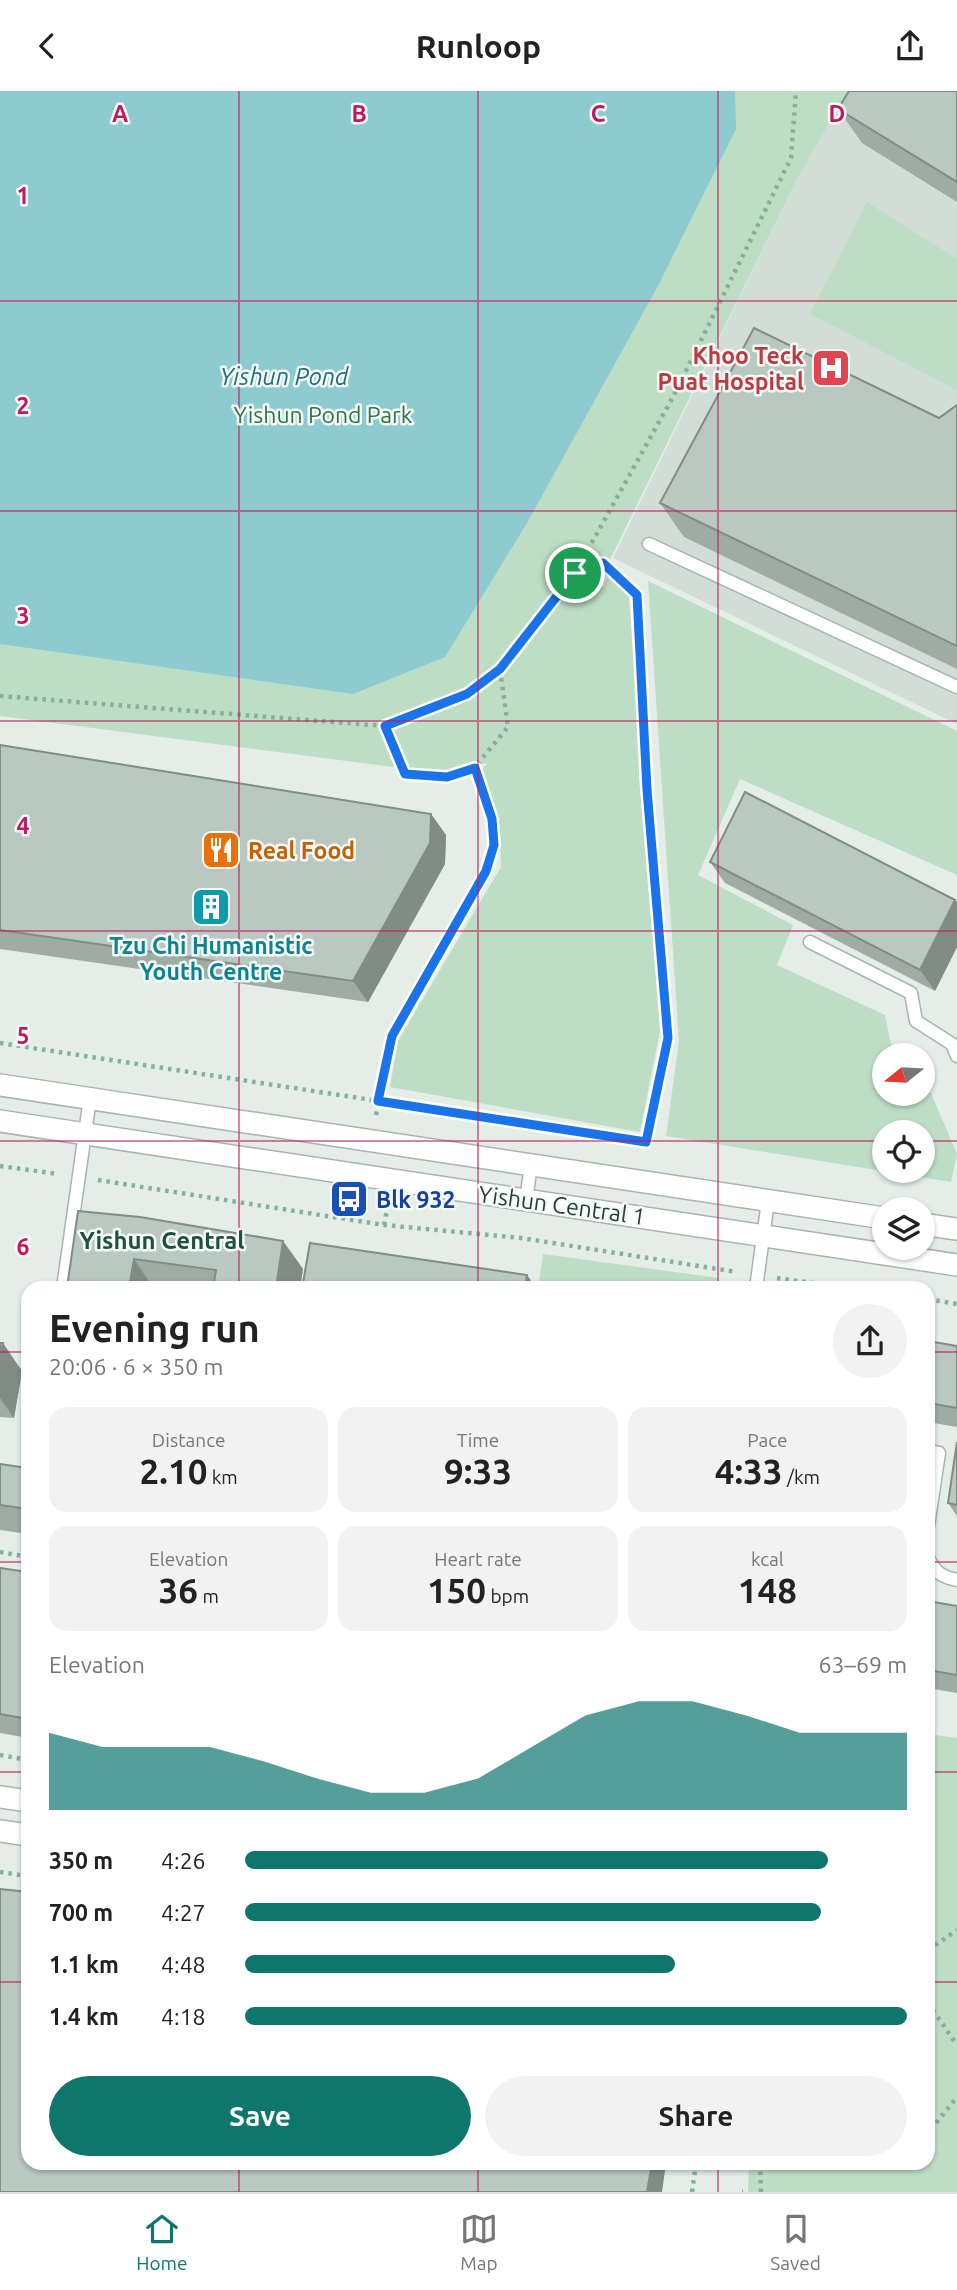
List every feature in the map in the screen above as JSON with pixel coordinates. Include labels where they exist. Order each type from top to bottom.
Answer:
[{"type":"street","name":"Yishun Central 1","points":[[0,1084],[872,1216]]},
{"type":"street","name":"Yishun Central 1","points":[[0,1121],[957,1265]]},
{"type":"street","points":[[935,1226],[957,1229]]},
{"type":"street","points":[[0,1797],[21,1800]]},
{"type":"street","points":[[0,1831],[21,1834]]},
{"type":"lane","points":[[649,544],[957,687]]},
{"type":"lane","points":[[810,942],[911,993],[916,1021],[952,1044],[957,1056]]},
{"type":"lane","points":[[64,1281],[90,1098]]},
{"type":"lane","points":[[526,1200],[531,1165]]},
{"type":"lane","points":[[757,1281],[768,1201]]},
{"type":"lane","points":[[935,1452],[939,1453],[935,1480]]},
{"type":"lane","points":[[935,1571],[946,1578],[957,1580]]},
{"type":"path","points":[[0,696],[385,726],[467,694],[500,669],[575,573],[674,395],[791,158],[796,91]]},
{"type":"path","points":[[0,1043],[646,1142],[668,1038],[647,790],[637,595],[603,563],[595,577],[575,573]]},
{"type":"path","points":[[385,726],[405,774],[447,777],[475,768],[508,727],[500,669]]},
{"type":"path","points":[[372,1141],[392,1036],[486,871],[494,845],[492,819],[475,768]]},
{"type":"path","points":[[0,1166],[384,1225],[521,1238],[757,1281]]},
{"type":"path","points":[[935,1301],[957,1304]]},
{"type":"path","points":[[0,1552],[21,1556]]},
{"type":"path","points":[[0,1755],[21,1759]]},
{"type":"path","points":[[0,1872],[21,1875]]},
{"type":"path","points":[[935,1945],[957,1930]]},
{"type":"path","points":[[935,2013],[957,2045]]},
{"type":"path","points":[[935,2123],[957,2097]]},
{"type":"path","points":[[692,2192],[695,2170]]},
{"type":"path","points":[[760,2170],[761,2192]]},
{"type":"shaded area","name":"Khoo Teck Puat Hospital","points":[[848,91],[957,91],[957,724],[613,558],[797,179]]},
{"type":"green space","name":"Yishun Pond","points":[[0,91],[848,91],[797,179],[597,586],[604,587],[608,575],[629,597],[660,1031],[640,1132],[390,1087],[398,1041],[501,867],[499,821],[482,770],[487,763],[440,773],[0,716]]},
{"type":"green space","points":[[867,202],[957,259],[957,390],[810,314]]},
{"type":"green space","points":[[648,581],[957,731],[957,875],[740,779],[698,875],[793,925],[777,965],[885,1015],[891,1043],[872,1043],[872,1106],[935,1106],[935,1102],[957,1154],[951,1182],[935,1179],[935,1120],[872,1120],[872,1169],[666,1136],[679,1041]]},
{"type":"green space","points":[[543,1254],[719,1278],[718,1281],[539,1281]]},
{"type":"green space","points":[[935,1735],[957,1738],[957,2192],[748,2192],[749,2170],[935,2170]]},
{"type":"water","name":"Yishun Pond","points":[[0,91],[735,91],[736,129],[659,284],[527,523],[445,657],[353,694],[0,644]]},
{"type":"building","points":[[849,91],[957,91],[957,182],[838,109]]},
{"type":"building","points":[[754,328],[939,418],[957,405],[957,646],[660,503]]},
{"type":"building","name":"Tzu Chi Humanistic Youth Centre","points":[[0,745],[431,814],[430,843],[353,981],[0,930]]},
{"type":"building","points":[[745,792],[955,900],[920,970],[710,862]]},
{"type":"building","points":[[78,1211],[140,1217],[283,1241],[277,1281],[214,1281],[216,1270],[134,1259],[130,1281],[68,1281]]},
{"type":"building","points":[[310,1243],[527,1275],[526,1281],[303,1281]]},
{"type":"building","points":[[935,1342],[957,1346],[957,1408],[935,1404]]},
{"type":"building","points":[[957,1442],[957,1505],[948,1503]]},
{"type":"building","points":[[0,1464],[21,1467],[21,1508],[0,1505]]},
{"type":"building","points":[[0,1568],[21,1571],[21,1718],[0,1714]]},
{"type":"building","points":[[935,1602],[957,1606],[957,1675],[935,1671]]},
{"type":"building","points":[[0,1889],[21,1891],[21,2170],[651,2170],[647,2192],[0,2192]]},
{"type":"place","name":"Khoo Teck Puat Hospital","points":[[831,368]]},
{"type":"place","name":"Real Food","points":[[221,850]]},
{"type":"place","name":"Tzu Chi Humanistic Youth Centre","points":[[211,907]]},
{"type":"place","name":"Blk 932","points":[[349,1199]]},
{"type":"district","name":"Yishun Central","points":[[162,1240]]},
{"type":"route","points":[[603,563],[637,595],[647,790],[668,1038],[646,1142],[378,1101],[392,1036],[486,871],[494,845],[492,819],[475,768],[447,777],[405,774],[385,726],[467,694],[500,669],[575,573],[595,577],[603,563]]},
{"type":"park label","name":"Yishun Pond Park","points":[[323,414]]}]
